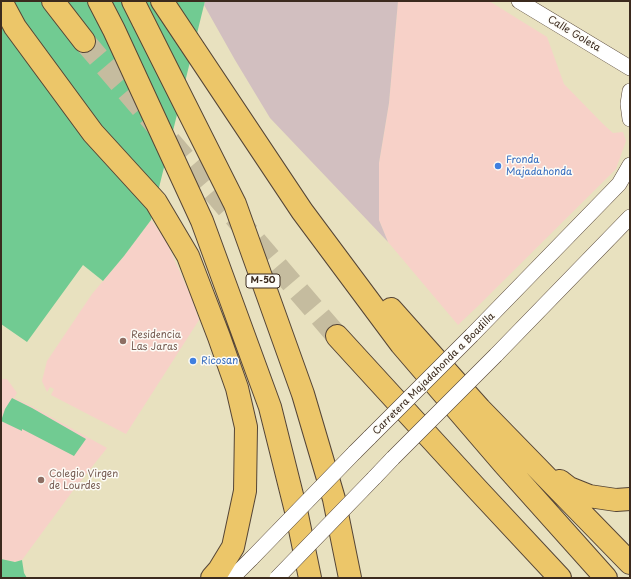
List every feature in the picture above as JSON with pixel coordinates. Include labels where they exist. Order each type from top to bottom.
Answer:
[{"type":"highway","points":[[1,1],[15,27],[93,133],[156,202],[188,256],[219,337],[237,388],[246,428],[245,491],[233,547],[219,570],[212,578]]},
{"type":"highway","points":[[53,1],[84,41]]},
{"type":"highway","points":[[99,1],[114,30],[202,221],[216,258],[270,406],[297,515],[310,578]]},
{"type":"highway","name":"M-50","points":[[133,1],[235,204],[303,394],[334,499],[350,578]]},
{"type":"highway","points":[[162,1],[302,210],[401,344],[504,464],[606,578]]},
{"type":"highway","points":[[302,210],[480,409],[630,563]]},
{"type":"highway","points":[[337,336],[560,578]]},
{"type":"highway","points":[[480,409],[569,488],[589,496],[616,500],[630,499]]},
{"type":"street","name":"Calle Goleta","points":[[519,1],[630,68]]},
{"type":"street","points":[[630,91],[628,104],[630,119]]},
{"type":"street","name":"Carretera Majadahonda a Boadilla","points":[[232,578],[619,184],[630,165]]},
{"type":"street","points":[[277,578],[630,217]]},
{"type":"shaded area","points":[[205,1],[398,1],[389,103],[379,163],[379,220],[388,242],[270,118],[204,5]]},
{"type":"shaded area","name":"Fronda Majadahonda","points":[[398,1],[489,1],[547,37],[564,84],[613,133],[623,132],[626,141],[616,169],[458,325],[388,242],[379,220],[379,163],[389,103]]},
{"type":"shaded area","name":"Residencia Las Jaras","points":[[151,220],[166,241],[192,299],[199,320],[126,434],[51,395],[54,389],[50,387],[47,392],[42,381],[47,361],[92,294],[124,256]]},
{"type":"shaded area","name":"Colegio Virgen de Lourdes","points":[[1,379],[7,379],[17,393],[14,398],[107,448],[72,492],[22,560],[15,562],[1,559]]},
{"type":"green space","points":[[1,1],[205,1],[151,220],[103,281],[83,265],[27,342],[1,324]]},
{"type":"green space","points":[[12,398],[86,439],[74,456],[22,429],[22,431],[1,421],[5,409]]},
{"type":"green space","points":[[1,559],[15,562],[22,560],[24,573],[27,578],[1,578]]},
{"type":"tunnel","points":[[84,41],[337,336]]},
{"type":"place","name":"Fronda Majadahonda","points":[[498,166]]},
{"type":"place","name":"Residencia Las Jaras","points":[[123,341]]},
{"type":"place","name":"Ricosan","points":[[193,361]]},
{"type":"place","name":"Colegio Virgen de Lourdes","points":[[41,480]]}]
